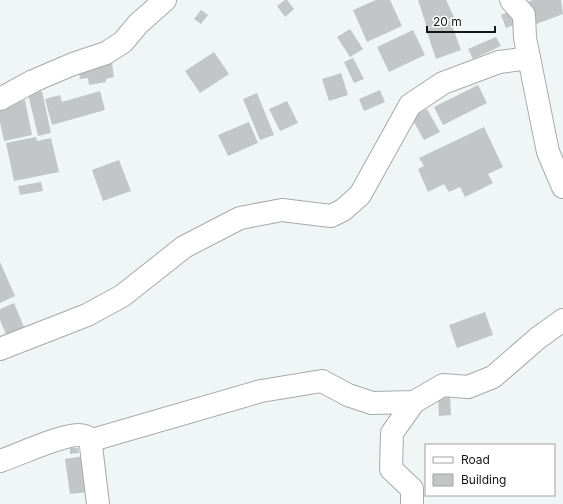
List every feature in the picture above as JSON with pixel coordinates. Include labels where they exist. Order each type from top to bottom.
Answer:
[{"type":"street","points":[[0,98],[40,78],[73,64],[106,53],[123,42],[138,24],[165,0]]},
{"type":"street","points":[[511,0],[524,15],[525,38],[548,152],[563,187]]},
{"type":"street","points":[[0,349],[87,315],[122,296],[184,247],[240,218],[282,210],[331,216],[343,210],[360,195],[410,104],[443,83],[499,62],[529,58]]},
{"type":"street","points":[[412,504],[412,489],[391,469],[392,433],[414,402],[443,385],[468,387],[493,377],[538,338],[563,320]]},
{"type":"street","points":[[0,461],[78,435],[92,440],[261,391],[322,381],[348,396],[372,403],[414,402]]},
{"type":"street","points":[[92,440],[91,446],[98,504]]},
{"type":"building","points":[[287,0],[294,9],[285,17],[277,6]]},
{"type":"building","points":[[376,0],[390,0],[402,26],[367,42],[353,10]]},
{"type":"building","points":[[418,0],[446,0],[454,17],[427,28]]},
{"type":"building","points":[[533,0],[561,0],[563,14],[531,26],[522,4]]},
{"type":"building","points":[[514,9],[520,23],[506,28],[501,15]]},
{"type":"building","points":[[201,10],[208,15],[201,24],[194,19]]},
{"type":"building","points":[[450,20],[461,50],[436,59],[426,29]]},
{"type":"building","points":[[350,29],[363,49],[350,57],[337,37]]},
{"type":"building","points":[[413,30],[425,55],[389,72],[377,47]]},
{"type":"building","points":[[496,37],[501,46],[473,59],[468,49]]},
{"type":"building","points":[[214,52],[229,74],[200,93],[185,71]]},
{"type":"building","points":[[353,58],[364,79],[354,83],[344,62]]},
{"type":"building","points":[[112,63],[114,77],[106,79],[106,82],[89,85],[88,78],[80,79],[78,66]]},
{"type":"building","points":[[341,73],[348,95],[329,101],[322,79]]},
{"type":"building","points":[[478,85],[487,103],[443,125],[434,107]]},
{"type":"building","points":[[380,90],[385,102],[364,111],[359,99]]},
{"type":"building","points":[[42,91],[51,133],[38,136],[28,94]]},
{"type":"building","points":[[100,91],[105,110],[52,125],[45,99],[60,95],[62,102]]},
{"type":"building","points":[[257,93],[274,135],[260,140],[243,99]]},
{"type":"building","points":[[25,100],[32,135],[4,141],[0,122],[0,105]]},
{"type":"building","points":[[287,101],[298,123],[280,131],[269,109]]},
{"type":"building","points":[[427,109],[440,132],[424,140],[411,117]]},
{"type":"building","points":[[249,122],[258,143],[228,156],[218,135]]},
{"type":"building","points":[[484,127],[503,167],[488,174],[493,183],[465,197],[460,187],[449,192],[444,184],[428,192],[418,169],[424,166],[419,158]]},
{"type":"building","points":[[36,137],[37,141],[51,138],[59,172],[14,181],[6,143]]},
{"type":"building","points":[[119,160],[131,191],[103,201],[92,170]]},
{"type":"building","points":[[41,182],[43,191],[20,195],[18,186]]},
{"type":"building","points":[[0,262],[15,296],[0,303]]},
{"type":"building","points":[[14,303],[26,332],[8,339],[0,320],[0,309]]},
{"type":"building","points":[[485,312],[493,335],[457,348],[449,325]]},
{"type":"building","points":[[438,397],[450,397],[451,415],[439,416]]},
{"type":"building","points":[[70,448],[78,448],[79,453],[70,454]]},
{"type":"building","points":[[84,456],[89,492],[70,494],[65,459]]}]
